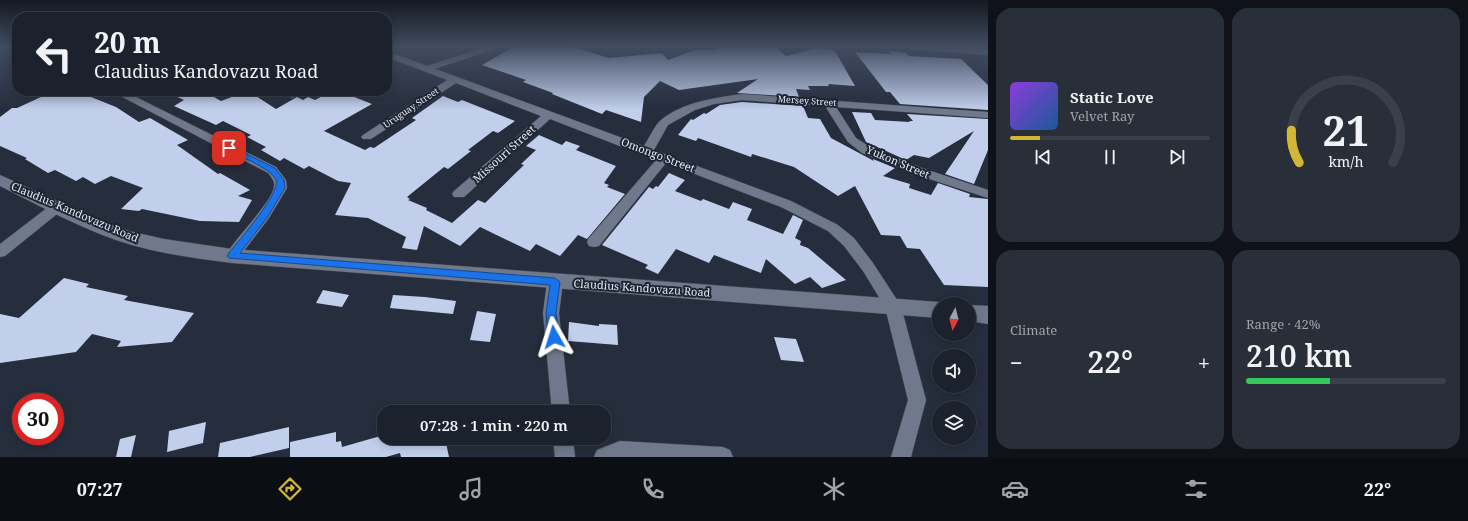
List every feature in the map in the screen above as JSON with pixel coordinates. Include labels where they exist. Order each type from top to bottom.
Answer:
[{"type":"street","name":"Omongo Street","points":[[422,67],[786,204],[833,228],[849,242],[868,267],[892,306],[917,400],[901,457]]},
{"type":"street","name":"Uruguay Street","points":[[367,137],[454,80]]},
{"type":"street","points":[[126,96],[272,170],[280,180],[281,188],[232,256]]},
{"type":"street","name":"Mersey Street","points":[[647,151],[664,123],[691,108],[712,101],[742,97],[828,102],[988,115]]},
{"type":"street","name":"Yukon Street","points":[[828,102],[842,128],[852,140],[866,150],[918,171],[988,194]]},
{"type":"street","name":"Missouri Street","points":[[459,194],[549,114]]},
{"type":"street","points":[[594,242],[664,158]]},
{"type":"street","name":"Claudius Kandovazu Road","points":[[0,180],[57,207],[140,241],[164,247],[232,256],[555,282],[932,309]]},
{"type":"street","points":[[0,252],[57,207]]},
{"type":"street","points":[[555,282],[551,313],[560,405]]},
{"type":"street","points":[[976,313],[988,314]]},
{"type":"street","points":[[564,445],[565,457]]},
{"type":"street","points":[[604,457],[620,451],[724,457]]},
{"type":"lane","points":[[426,69],[431,67]]},
{"type":"building","points":[[489,67],[844,67],[855,86],[828,84],[829,86],[808,86],[810,90],[796,89],[799,97],[737,93],[758,79],[679,90],[660,81],[644,97],[641,122],[606,110],[602,114],[523,82],[526,80]]},
{"type":"building","points":[[867,67],[970,67],[988,85],[988,110],[900,104],[890,92],[886,92]]},
{"type":"building","points":[[40,96],[88,96],[116,107],[139,122],[150,118],[188,140],[177,145],[218,174],[220,173],[250,190],[238,196],[252,200],[239,222],[200,221],[142,209],[139,211],[121,209],[143,188],[111,176],[95,184],[83,177],[76,181],[55,170],[48,173],[25,159],[27,158],[0,146],[0,117],[12,108],[17,108],[41,97]]},
{"type":"building","points":[[176,96],[212,96],[221,101],[234,96],[256,96],[276,109],[297,97],[303,100],[308,97],[315,100],[323,96],[352,96],[372,104],[324,131],[365,150],[370,147],[374,148],[416,120],[412,118],[443,96],[458,102],[462,100],[515,121],[498,133],[493,131],[468,150],[471,151],[448,169],[444,167],[407,197],[410,199],[408,200],[427,208],[426,210],[452,223],[478,200],[485,203],[524,165],[521,164],[536,150],[526,146],[539,135],[562,145],[566,141],[580,146],[576,150],[616,166],[604,183],[609,185],[607,187],[625,194],[587,239],[578,235],[560,256],[536,244],[530,251],[480,227],[460,246],[424,226],[417,250],[402,248],[406,237],[368,218],[335,215],[351,183],[338,181],[309,166],[304,169],[284,158],[280,161],[261,150],[266,147],[247,137],[251,135],[223,121],[216,125],[174,106],[184,100]]},
{"type":"building","points":[[742,102],[803,106],[808,118],[820,119],[831,138],[874,161],[873,159],[895,168],[883,176],[910,184],[909,188],[931,195],[938,183],[970,194],[969,197],[988,199],[988,287],[944,285],[920,249],[907,248],[900,236],[881,235],[855,186],[838,196],[794,167],[752,154],[751,157],[698,138],[696,141],[678,135],[691,119],[693,120],[704,113],[706,114],[720,105]]},
{"type":"building","points":[[852,112],[871,113],[875,120],[910,122],[909,121],[913,121],[907,114],[988,119],[988,150],[974,184],[945,174],[974,131],[929,158],[914,155],[906,160],[866,142]]},
{"type":"building","points":[[669,173],[685,180],[675,191],[701,201],[703,199],[729,209],[733,202],[752,209],[747,220],[783,234],[793,215],[803,220],[795,238],[801,241],[800,245],[808,248],[846,280],[822,288],[810,277],[795,284],[766,259],[761,273],[714,255],[709,263],[676,249],[658,274],[645,268],[648,265],[602,245],[649,187],[653,189],[656,186],[658,187]]},
{"type":"building","points":[[64,278],[89,284],[86,287],[128,296],[124,300],[194,313],[172,342],[117,347],[121,341],[92,334],[76,352],[0,363],[0,314],[19,318]]},
{"type":"building","points":[[323,290],[349,295],[342,307],[316,303]]},
{"type":"building","points":[[393,295],[456,301],[453,314],[390,308]]},
{"type":"building","points":[[477,311],[496,314],[490,342],[470,340]]},
{"type":"building","points":[[569,322],[599,326],[599,324],[617,325],[618,345],[568,341]]},
{"type":"building","points":[[774,337],[796,339],[804,362],[781,360]]},
{"type":"building","points":[[206,422],[203,443],[167,452],[169,431]]},
{"type":"building","points":[[289,427],[289,448],[250,457],[218,457],[220,443]]},
{"type":"building","points":[[336,432],[336,442],[341,441],[342,447],[377,437],[377,445],[446,445],[449,457],[401,457],[400,453],[386,457],[290,457],[290,442]]},
{"type":"building","points":[[136,435],[131,457],[116,457],[120,439]]},
{"type":"route","points":[[229,148],[272,170],[280,180],[281,188],[264,215],[232,256],[555,282],[551,313],[554,337]]}]
